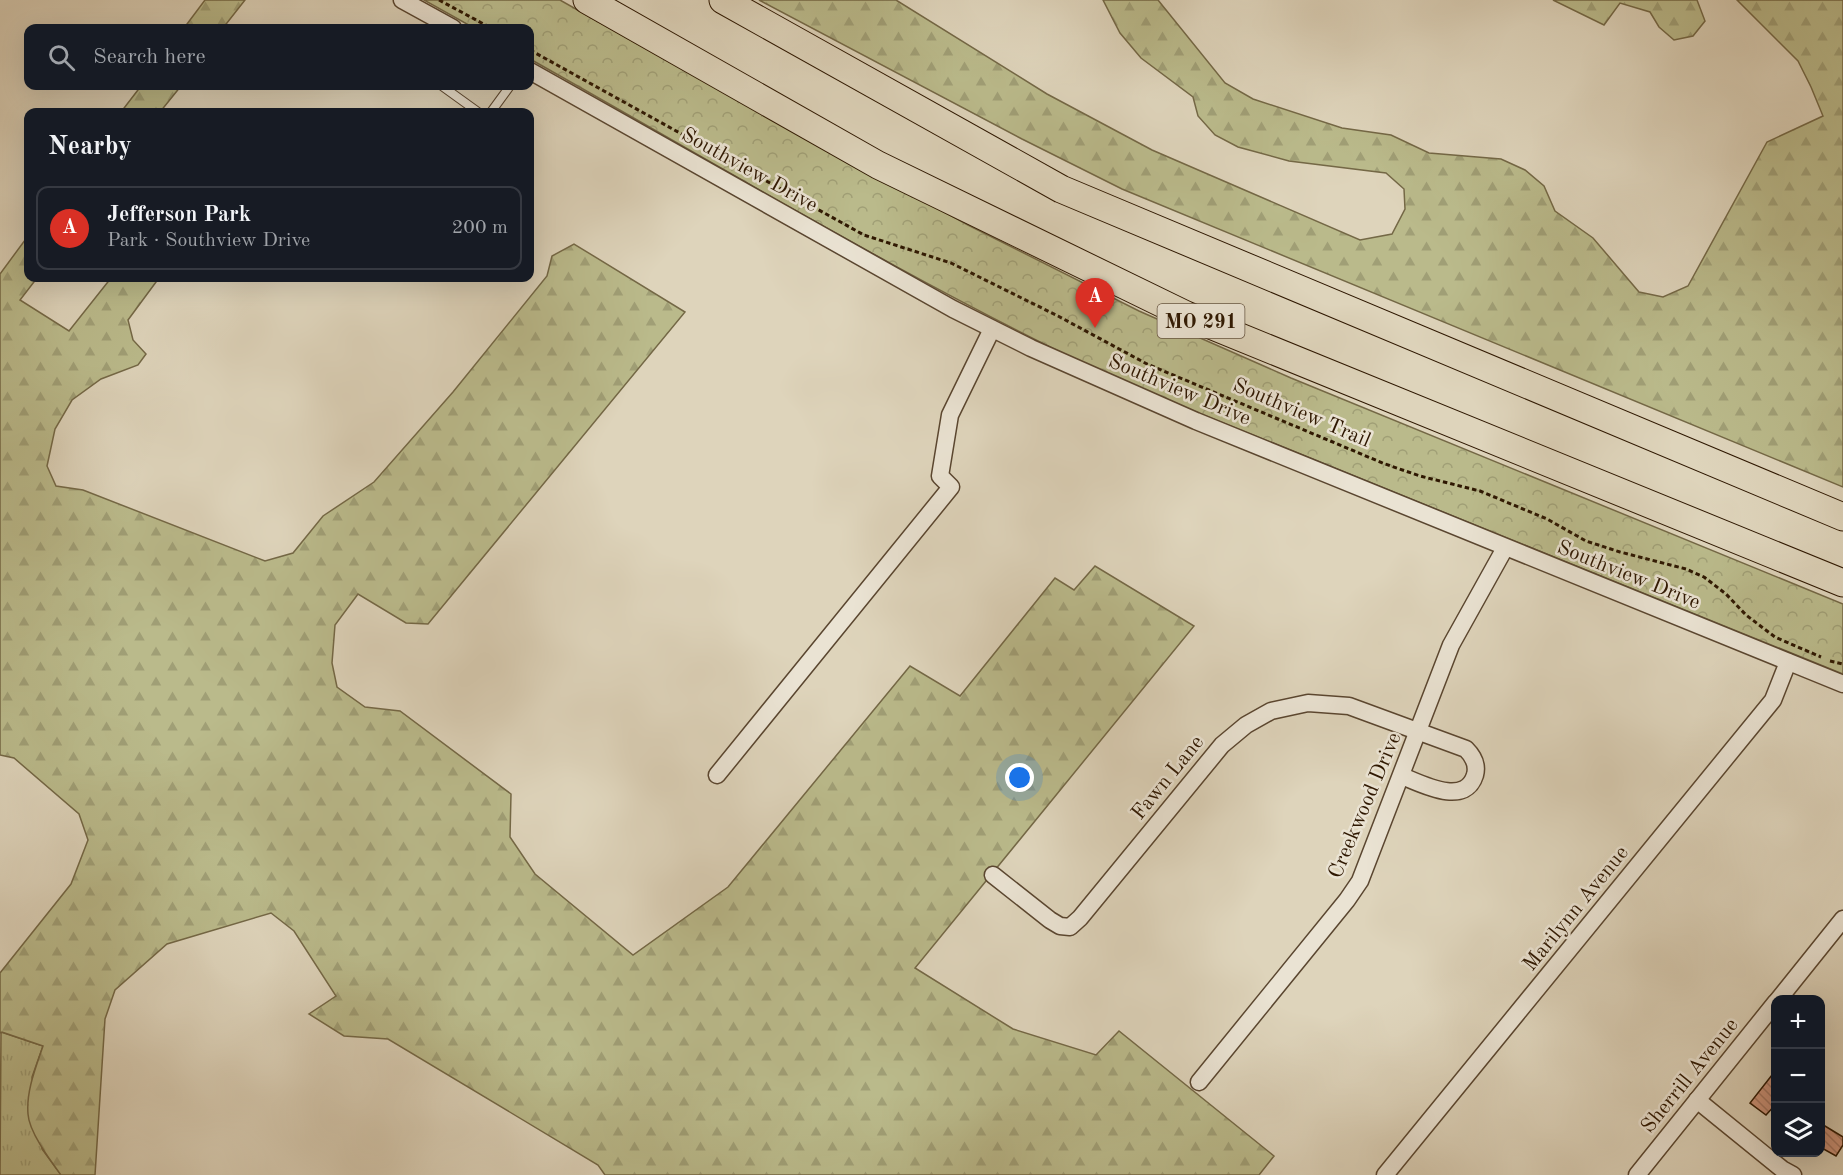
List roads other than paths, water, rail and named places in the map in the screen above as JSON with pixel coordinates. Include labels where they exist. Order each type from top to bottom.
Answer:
[{"type":"highway","name":"MO 291","points":[[587,0],[878,165],[1186,315],[1843,583]]},
{"type":"highway","points":[[723,0],[1061,189],[1843,517]]},
{"type":"street","points":[[402,0],[446,24]]},
{"type":"street","name":"Southview Drive","points":[[534,73],[953,309],[1031,348],[1196,421],[1843,684]]},
{"type":"street","points":[[717,775],[951,487],[940,476],[950,415],[992,329]]},
{"type":"street","name":"Creekwood Drive","points":[[1199,1082],[1360,881],[1451,645],[1505,548]]},
{"type":"street","name":"Marilynn Avenue","points":[[1385,1175],[1752,727],[1773,700],[1788,662]]},
{"type":"street","name":"Fawn Lane","points":[[993,875],[1050,920],[1060,926],[1070,927],[1080,918],[1222,745],[1254,720],[1271,711],[1308,703],[1349,706],[1419,731]]},
{"type":"street","points":[[1402,776],[1438,790],[1450,792],[1460,791],[1470,784],[1475,774],[1473,757],[1466,749],[1419,731]]},
{"type":"street","name":"Sherrill Avenue","points":[[1782,995],[1843,919]]},
{"type":"street","name":"Sherrill Avenue","points":[[1637,1175],[1771,1008]]},
{"type":"street","points":[[1697,1100],[1782,1169],[1793,1175]]},
{"type":"lane","points":[[448,90],[472,108]]},
{"type":"lane","points":[[494,108],[507,90]]},
{"type":"place","name":"Jefferson Park","points":[[1095,328]]}]
